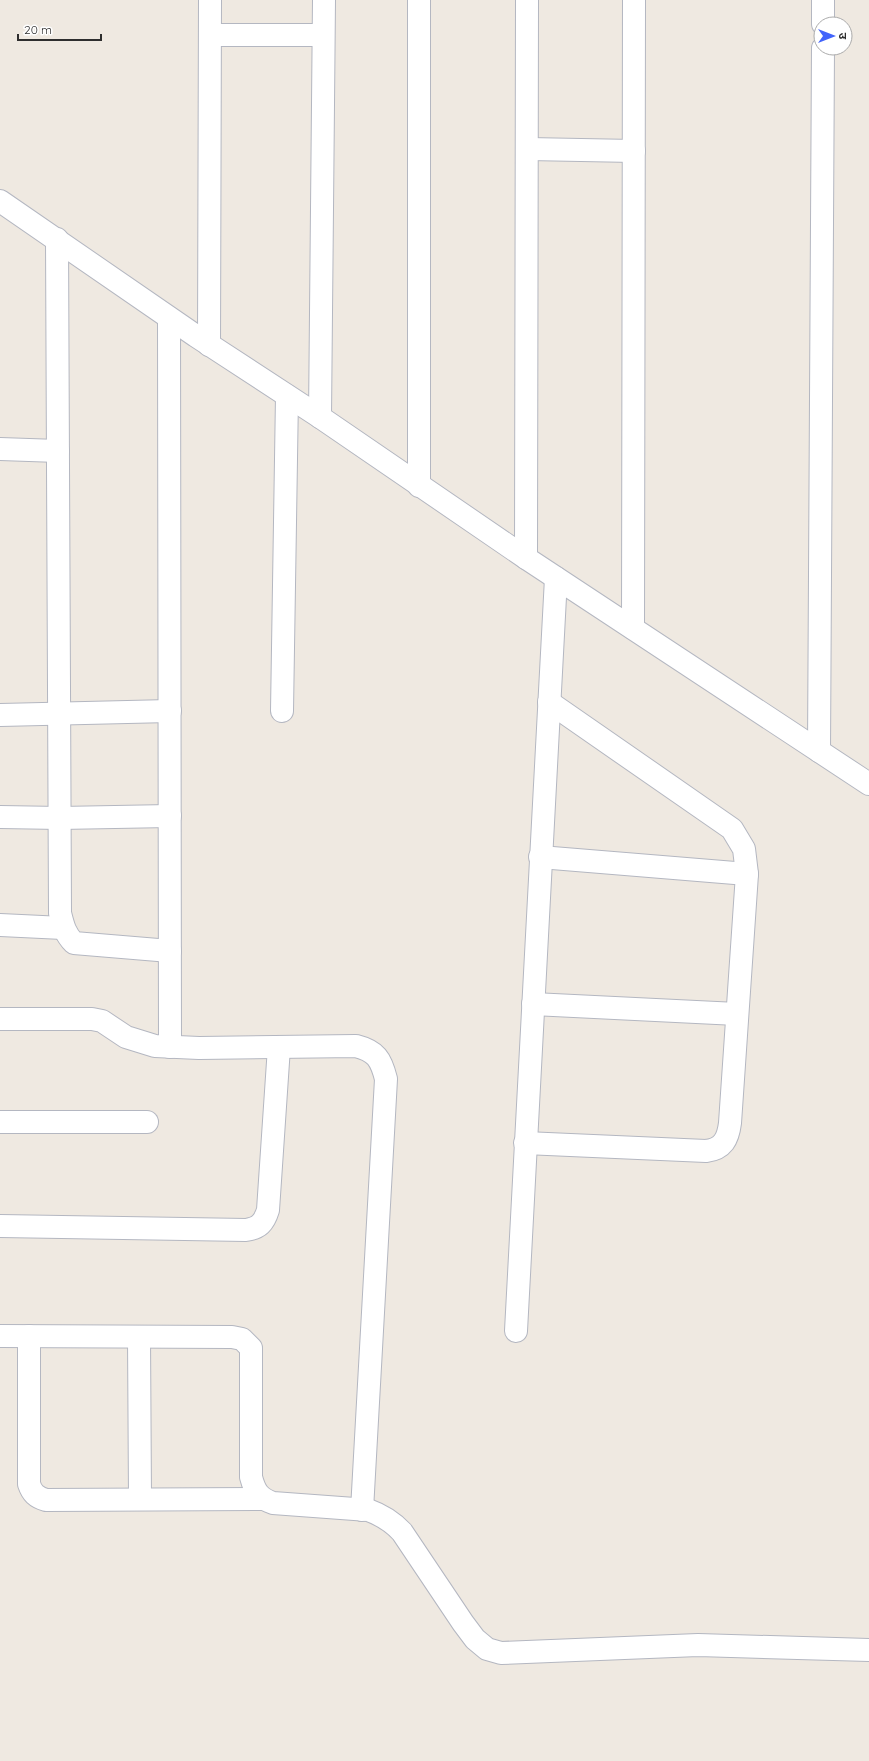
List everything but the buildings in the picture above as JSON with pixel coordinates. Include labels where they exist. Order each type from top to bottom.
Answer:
[{"type":"street","points":[[209,345],[210,0]]},
{"type":"street","points":[[320,417],[324,0]]},
{"type":"street","points":[[419,0],[419,486]]},
{"type":"street","points":[[526,558],[528,149],[527,0]]},
{"type":"street","points":[[633,628],[634,0]]},
{"type":"street","points":[[823,0],[823,16]]},
{"type":"street","points":[[210,35],[323,35]]},
{"type":"street","points":[[820,751],[823,56]]},
{"type":"street","points":[[528,149],[634,151]]},
{"type":"street","points":[[0,201],[57,239],[169,318],[320,417],[526,558],[869,784]]},
{"type":"street","points":[[57,239],[60,913],[63,928],[67,936],[74,943],[170,951]]},
{"type":"street","points":[[169,318],[170,1047]]},
{"type":"street","points":[[282,711],[287,396]]},
{"type":"street","points":[[0,449],[58,451]]},
{"type":"street","points":[[516,1331],[556,578]]},
{"type":"street","points":[[525,1143],[706,1151],[716,1150],[723,1144],[728,1135],[747,874],[744,849],[732,829],[549,702]]},
{"type":"street","points":[[0,715],[170,711]]},
{"type":"street","points":[[0,817],[60,818],[170,816]]},
{"type":"street","points":[[540,857],[747,874]]},
{"type":"street","points":[[0,925],[63,928]]},
{"type":"street","points":[[533,1004],[737,1014]]},
{"type":"street","points":[[0,1019],[92,1019],[102,1021],[126,1037],[141,1043],[170,1047],[356,1046],[366,1048],[375,1054],[382,1064],[386,1079],[362,1510]]},
{"type":"street","points":[[0,1226],[246,1230],[257,1228],[265,1220],[268,1210],[280,1047]]},
{"type":"street","points":[[0,1122],[147,1122]]},
{"type":"street","points":[[0,1336],[232,1337],[242,1339],[247,1342],[251,1348],[251,1477],[255,1491],[262,1499]]},
{"type":"street","points":[[29,1336],[29,1484],[32,1492],[38,1497],[46,1500],[262,1499],[274,1503],[362,1510],[380,1514],[392,1521],[402,1532],[462,1624],[487,1649],[501,1653],[698,1645],[869,1650]]},
{"type":"street","points":[[139,1337],[140,1499]]}]
